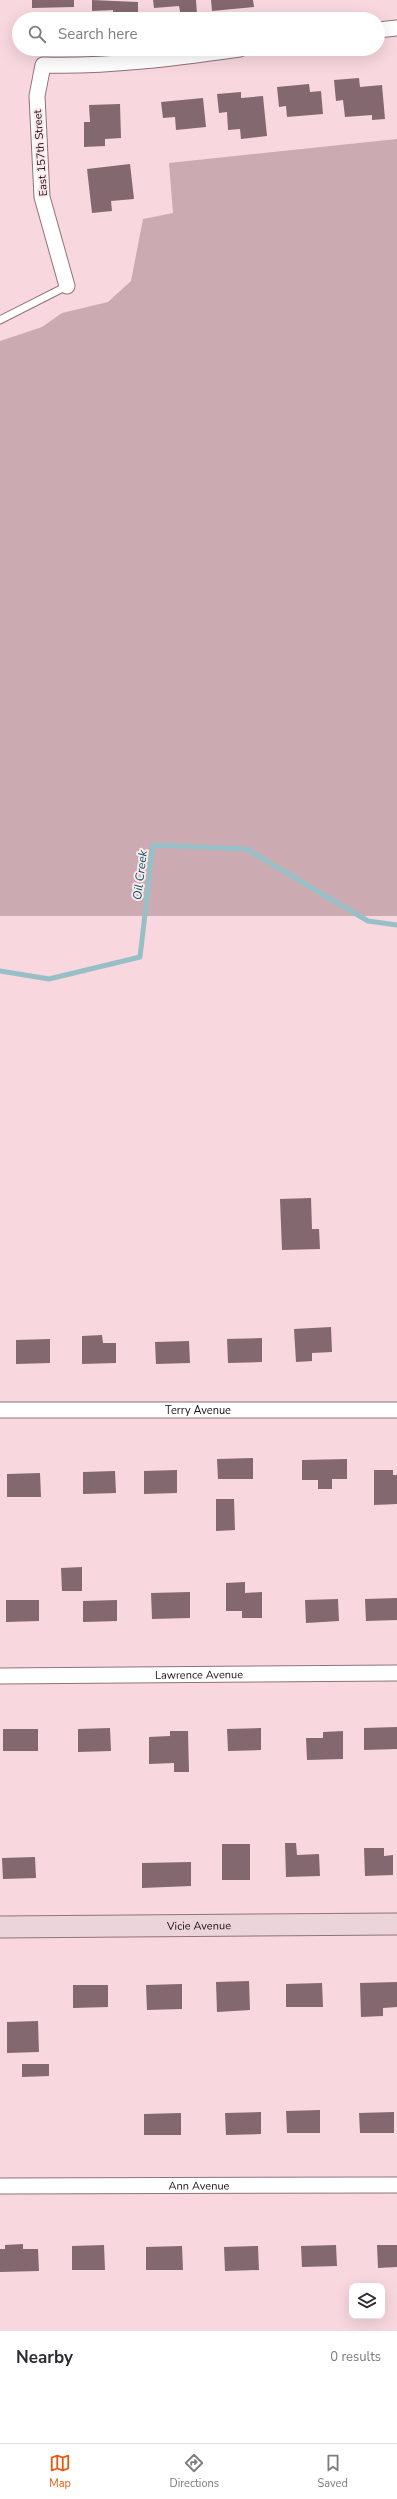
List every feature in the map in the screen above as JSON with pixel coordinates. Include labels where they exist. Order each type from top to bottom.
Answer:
[{"type":"street","points":[[385,29],[397,28]]},
{"type":"street","name":"East 157th Street","points":[[67,286],[42,198],[37,96],[43,65],[75,66],[161,60],[190,56]]},
{"type":"street","name":"Terry Avenue","points":[[0,1410],[397,1410]]},
{"type":"street","name":"Lawrence Avenue","points":[[0,1676],[397,1673]]},
{"type":"street","name":"Vicie Avenue","points":[[0,1927],[397,1924]]},
{"type":"street","name":"Ann Avenue","points":[[0,2186],[397,2184]]},
{"type":"lane","points":[[0,320],[67,286]]},
{"type":"shaded area","points":[[397,139],[397,916],[0,916],[0,341],[42,327],[62,313],[108,302],[131,281],[143,219],[173,213],[169,163]]},
{"type":"building","points":[[32,0],[74,0],[74,7],[32,8]]},
{"type":"building","points":[[92,0],[138,2],[138,12],[113,12],[113,10],[92,11]]},
{"type":"building","points":[[153,0],[196,0],[197,12],[180,12],[179,6],[154,8]]},
{"type":"building","points":[[211,0],[253,0],[254,7],[212,11]]},
{"type":"building","points":[[359,78],[360,87],[382,85],[385,119],[372,120],[372,115],[345,117],[343,100],[336,101],[334,80]]},
{"type":"building","points":[[309,84],[310,92],[321,91],[323,114],[287,117],[286,106],[279,107],[277,87]]},
{"type":"building","points":[[241,92],[241,98],[263,96],[267,136],[241,139],[240,129],[228,130],[227,112],[219,113],[217,94]]},
{"type":"building","points":[[203,98],[206,127],[176,130],[175,117],[163,118],[161,102]]},
{"type":"building","points":[[120,104],[121,138],[105,139],[105,146],[84,147],[84,122],[90,122],[89,105]]},
{"type":"building","points":[[130,164],[134,199],[111,201],[112,211],[92,213],[87,169]]},
{"type":"building","points":[[311,1198],[312,1229],[319,1229],[320,1249],[282,1250],[280,1199]]},
{"type":"building","points":[[331,1327],[332,1352],[312,1353],[312,1361],[296,1362],[294,1329]]},
{"type":"building","points":[[102,1335],[103,1343],[116,1343],[116,1363],[82,1364],[82,1336]]},
{"type":"building","points":[[262,1338],[262,1362],[228,1363],[227,1339]]},
{"type":"building","points":[[50,1339],[50,1363],[16,1364],[16,1340]]},
{"type":"building","points":[[189,1341],[190,1363],[156,1364],[155,1342]]},
{"type":"building","points":[[253,1458],[253,1479],[218,1479],[217,1459]]},
{"type":"building","points":[[347,1459],[347,1479],[332,1479],[332,1489],[318,1489],[318,1480],[302,1480],[302,1460]]},
{"type":"building","points":[[177,1470],[177,1493],[144,1494],[144,1471]]},
{"type":"building","points":[[374,1470],[393,1470],[393,1475],[397,1475],[397,1504],[374,1505]]},
{"type":"building","points":[[115,1471],[116,1493],[83,1494],[83,1472]]},
{"type":"building","points":[[40,1473],[41,1497],[7,1497],[7,1474]]},
{"type":"building","points":[[216,1499],[234,1499],[235,1530],[216,1531]]},
{"type":"building","points":[[82,1567],[82,1591],[62,1591],[61,1568]]},
{"type":"building","points":[[245,1582],[245,1593],[262,1592],[262,1618],[242,1618],[242,1611],[226,1611],[226,1583]]},
{"type":"building","points":[[190,1592],[190,1618],[152,1619],[151,1593]]},
{"type":"building","points":[[397,1598],[397,1620],[366,1621],[365,1599]]},
{"type":"building","points":[[338,1599],[339,1621],[306,1623],[305,1600]]},
{"type":"building","points":[[6,1600],[39,1600],[39,1621],[6,1622]]},
{"type":"building","points":[[117,1600],[117,1621],[83,1622],[83,1601]]},
{"type":"building","points":[[397,1727],[397,1749],[364,1750],[364,1728]]},
{"type":"building","points":[[110,1728],[111,1751],[78,1752],[78,1729]]},
{"type":"building","points":[[261,1728],[261,1750],[228,1751],[227,1729]]},
{"type":"building","points":[[3,1729],[38,1729],[38,1751],[3,1751]]},
{"type":"building","points":[[170,1731],[188,1731],[189,1772],[174,1772],[174,1763],[149,1764],[149,1737],[170,1736]]},
{"type":"building","points":[[343,1731],[343,1759],[307,1760],[306,1738],[323,1738],[323,1732]]},
{"type":"building","points":[[285,1843],[296,1843],[297,1855],[319,1854],[320,1876],[286,1877]]},
{"type":"building","points":[[222,1844],[250,1844],[250,1880],[222,1880]]},
{"type":"building","points":[[364,1848],[384,1848],[384,1856],[393,1855],[393,1875],[365,1876]]},
{"type":"building","points":[[35,1857],[36,1878],[3,1879],[2,1858]]},
{"type":"building","points":[[191,1862],[191,1886],[142,1888],[142,1863]]},
{"type":"building","points":[[249,1981],[250,2010],[217,2012],[216,1982]]},
{"type":"building","points":[[397,1982],[397,2007],[383,2008],[383,2016],[361,2017],[360,1983]]},
{"type":"building","points":[[322,1983],[323,2007],[286,2007],[286,1984]]},
{"type":"building","points":[[182,1984],[182,2009],[147,2010],[146,1985]]},
{"type":"building","points":[[73,1985],[108,1985],[108,2007],[73,2008]]},
{"type":"building","points":[[38,2021],[39,2052],[7,2053],[7,2022]]},
{"type":"building","points":[[22,2064],[49,2064],[49,2076],[22,2077]]},
{"type":"building","points":[[320,2110],[320,2133],[287,2133],[286,2111]]},
{"type":"building","points":[[261,2112],[261,2134],[226,2135],[225,2113]]},
{"type":"building","points":[[394,2112],[394,2133],[360,2133],[359,2113]]},
{"type":"building","points":[[181,2113],[181,2135],[144,2135],[144,2114]]},
{"type":"building","points":[[23,2244],[23,2249],[38,2249],[39,2271],[0,2272],[0,2249],[5,2249],[5,2245]]},
{"type":"building","points":[[104,2245],[105,2270],[72,2270],[72,2246]]},
{"type":"building","points":[[336,2245],[337,2266],[302,2267],[301,2246]]},
{"type":"building","points":[[377,2245],[397,2245],[397,2267],[378,2268]]},
{"type":"building","points":[[182,2246],[183,2270],[146,2270],[146,2247]]},
{"type":"building","points":[[258,2246],[259,2270],[225,2271],[224,2247]]},
{"type":"waterway","name":"Oil Creek","points":[[0,971],[49,979],[140,957],[153,845],[246,849],[368,921],[397,925]]}]
